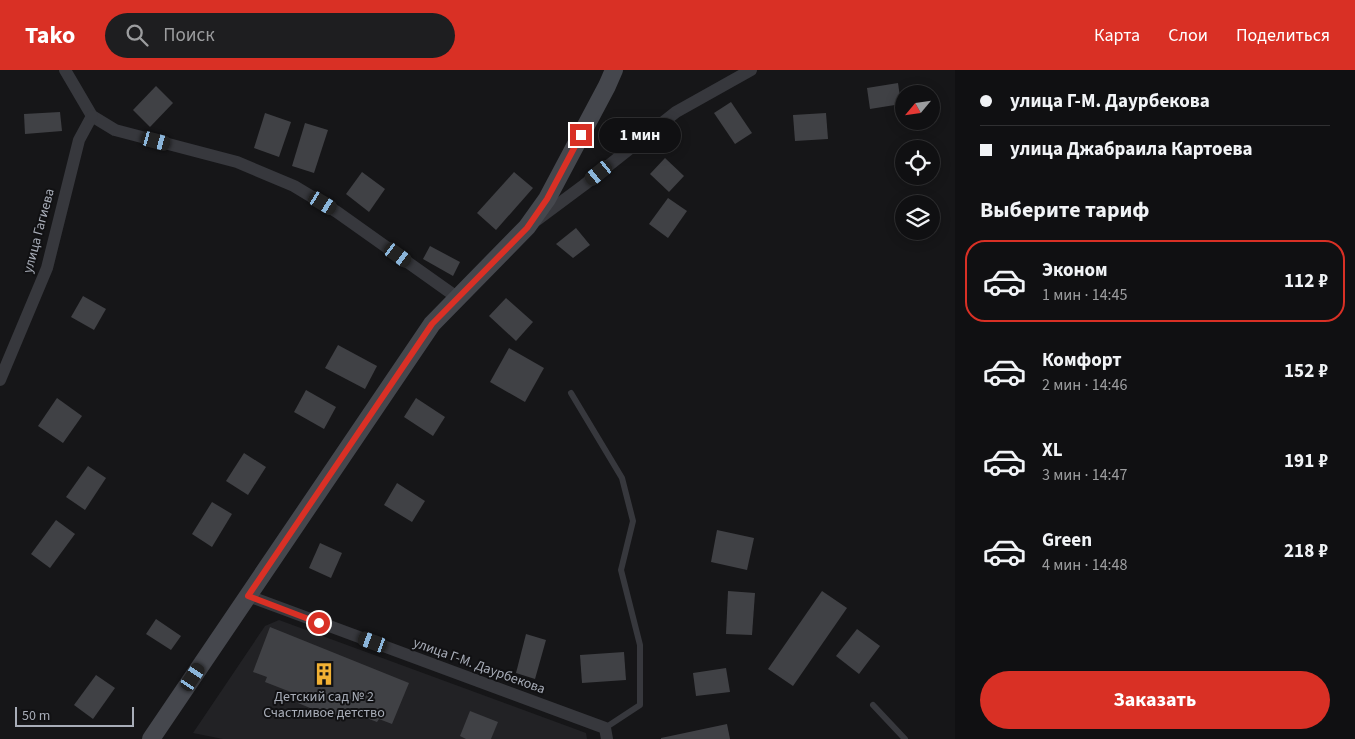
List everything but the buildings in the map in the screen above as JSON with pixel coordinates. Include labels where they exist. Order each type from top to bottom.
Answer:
[{"type":"street","points":[[65,70],[92,116],[114,130],[237,162],[294,186],[337,212],[458,298]]},
{"type":"street","points":[[527,228],[547,199],[614,70]]},
{"type":"street","points":[[151,739],[432,324],[527,228],[584,186],[676,112],[751,70]]},
{"type":"street","name":"улица Гагиева","points":[[0,380],[47,268],[79,140],[92,116]]},
{"type":"street","name":"улица Г-М. Даурбекова","points":[[248,596],[606,734]]},
{"type":"lane","points":[[571,393],[622,478],[633,521],[622,570],[640,645],[640,705],[606,734]]},
{"type":"lane","points":[[873,705],[905,739]]},
{"type":"shaded area","points":[[279,620],[586,733],[587,739],[223,739],[193,733],[265,626]]},
{"type":"place","name":"Детский сад № 2 Счастливое детство","points":[[324,674]]},
{"type":"route","points":[[319,623],[248,596],[432,324],[527,228],[547,199],[581,135]]}]
